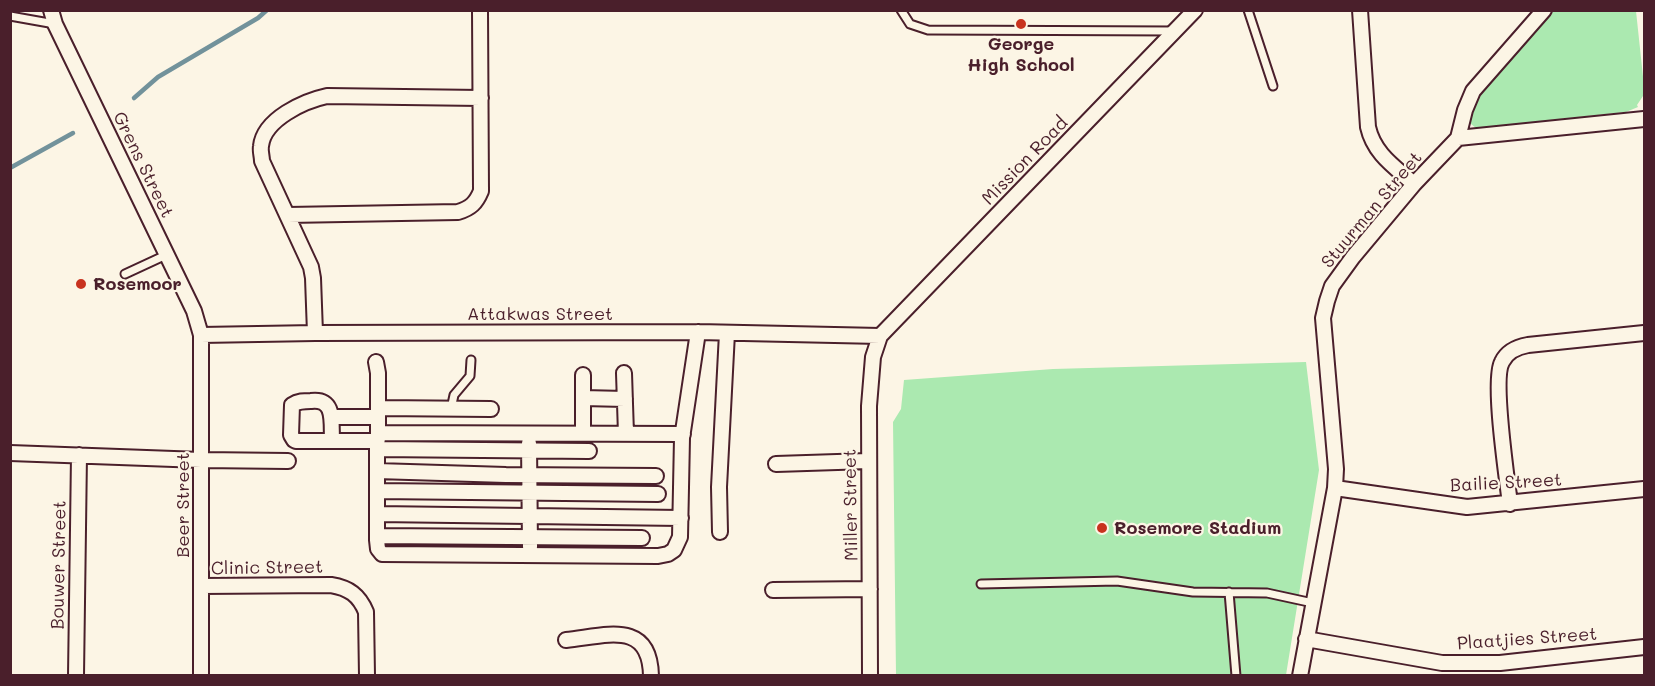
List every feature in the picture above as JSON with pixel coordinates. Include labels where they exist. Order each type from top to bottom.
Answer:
[{"type":"street","points":[[288,215],[458,212],[474,204],[481,191],[480,10]]},
{"type":"street","name":"Mission Road","points":[[879,336],[1195,10]]},
{"type":"street","points":[[1360,10],[1368,127],[1371,139],[1379,153],[1414,184]]},
{"type":"street","points":[[1544,10],[1473,91],[1465,110],[1458,138],[1644,119]]},
{"type":"street","name":"Grens Street","points":[[53,17],[194,311],[201,335]]},
{"type":"street","points":[[315,333],[311,267],[262,161],[260,148],[263,137],[289,110],[312,99],[327,96],[481,98]]},
{"type":"street","name":"Stuurman Street","points":[[1300,675],[1335,488],[1336,469],[1323,318],[1327,301],[1332,286],[1353,257],[1414,184],[1458,138]]},
{"type":"street","points":[[376,362],[377,536],[378,549],[382,554],[658,556],[668,554],[678,544],[681,518],[683,434],[698,332]]},
{"type":"street","name":"Attakwas Street","points":[[201,335],[698,332],[879,336]]},
{"type":"street","points":[[720,532],[719,487],[727,333]]},
{"type":"street","points":[[1510,504],[1498,382],[1502,362],[1506,355],[1514,349],[1528,345],[1644,333]]},
{"type":"street","name":"Beer Street","points":[[201,335],[201,675]]},
{"type":"street","name":"Miller Street","points":[[870,675],[868,461],[873,357],[879,336]]},
{"type":"street","points":[[624,373],[626,434]]},
{"type":"street","points":[[583,375],[583,433]]},
{"type":"street","points":[[583,398],[625,399]]},
{"type":"street","points":[[332,441],[328,406],[319,400],[297,402],[292,405],[291,435],[294,440],[332,441],[378,441],[529,450],[589,451]]},
{"type":"street","points":[[451,409],[451,434]]},
{"type":"street","points":[[331,417],[451,409],[490,409]]},
{"type":"street","points":[[529,433],[531,555]]},
{"type":"street","points":[[378,441],[451,434],[683,434]]},
{"type":"street","points":[[10,453],[288,461]]},
{"type":"street","name":"Bouwer Street","points":[[76,675],[79,455]]},
{"type":"street","points":[[776,465],[868,461]]},
{"type":"street","points":[[377,471],[656,476]]},
{"type":"street","points":[[600,516],[601,476]]},
{"type":"street","name":"Bailie Street","points":[[1335,488],[1458,506],[1510,504],[1644,489]]},
{"type":"street","points":[[377,491],[658,494]]},
{"type":"street","points":[[377,514],[681,518]]},
{"type":"street","points":[[578,555],[579,516]]},
{"type":"street","points":[[377,536],[642,538]]},
{"type":"street","name":"Clinic Street","points":[[201,586],[330,585],[352,591],[363,604],[366,612],[367,675]]},
{"type":"street","points":[[773,590],[870,589]]},
{"type":"street","points":[[566,640],[623,635],[635,637],[641,641],[646,650],[651,675]]},
{"type":"street","name":"Plaatjies Street","points":[[1306,639],[1443,669],[1644,647]]},
{"type":"lane","points":[[901,10],[910,24],[928,30],[1175,31]]},
{"type":"lane","points":[[1248,10],[1273,86]]},
{"type":"lane","points":[[10,16],[53,17]]},
{"type":"lane","points":[[125,274],[166,255]]},
{"type":"lane","points":[[451,409],[454,395],[470,376],[471,360]]},
{"type":"lane","points":[[981,584],[1117,581],[1193,592],[1267,593],[1313,603]]},
{"type":"lane","points":[[1229,592],[1236,675]]},
{"type":"green space","points":[[1552,11],[1636,11],[1644,86],[1638,107],[1626,112],[1476,128],[1471,124],[1470,115],[1478,97]]},
{"type":"green space","name":"Rosemore Stadium","points":[[1306,362],[1319,470],[1286,675],[896,675],[893,422],[901,409],[904,380],[1053,369]]},
{"type":"waterway","points":[[134,98],[158,77],[258,18],[267,10]]},
{"type":"waterway","points":[[10,168],[73,133]]},
{"type":"place","name":"George High School","points":[[1021,24]]},
{"type":"place","name":"Rosemoor","points":[[81,284]]},
{"type":"place","name":"Rosemore Stadium","points":[[1102,528]]}]
